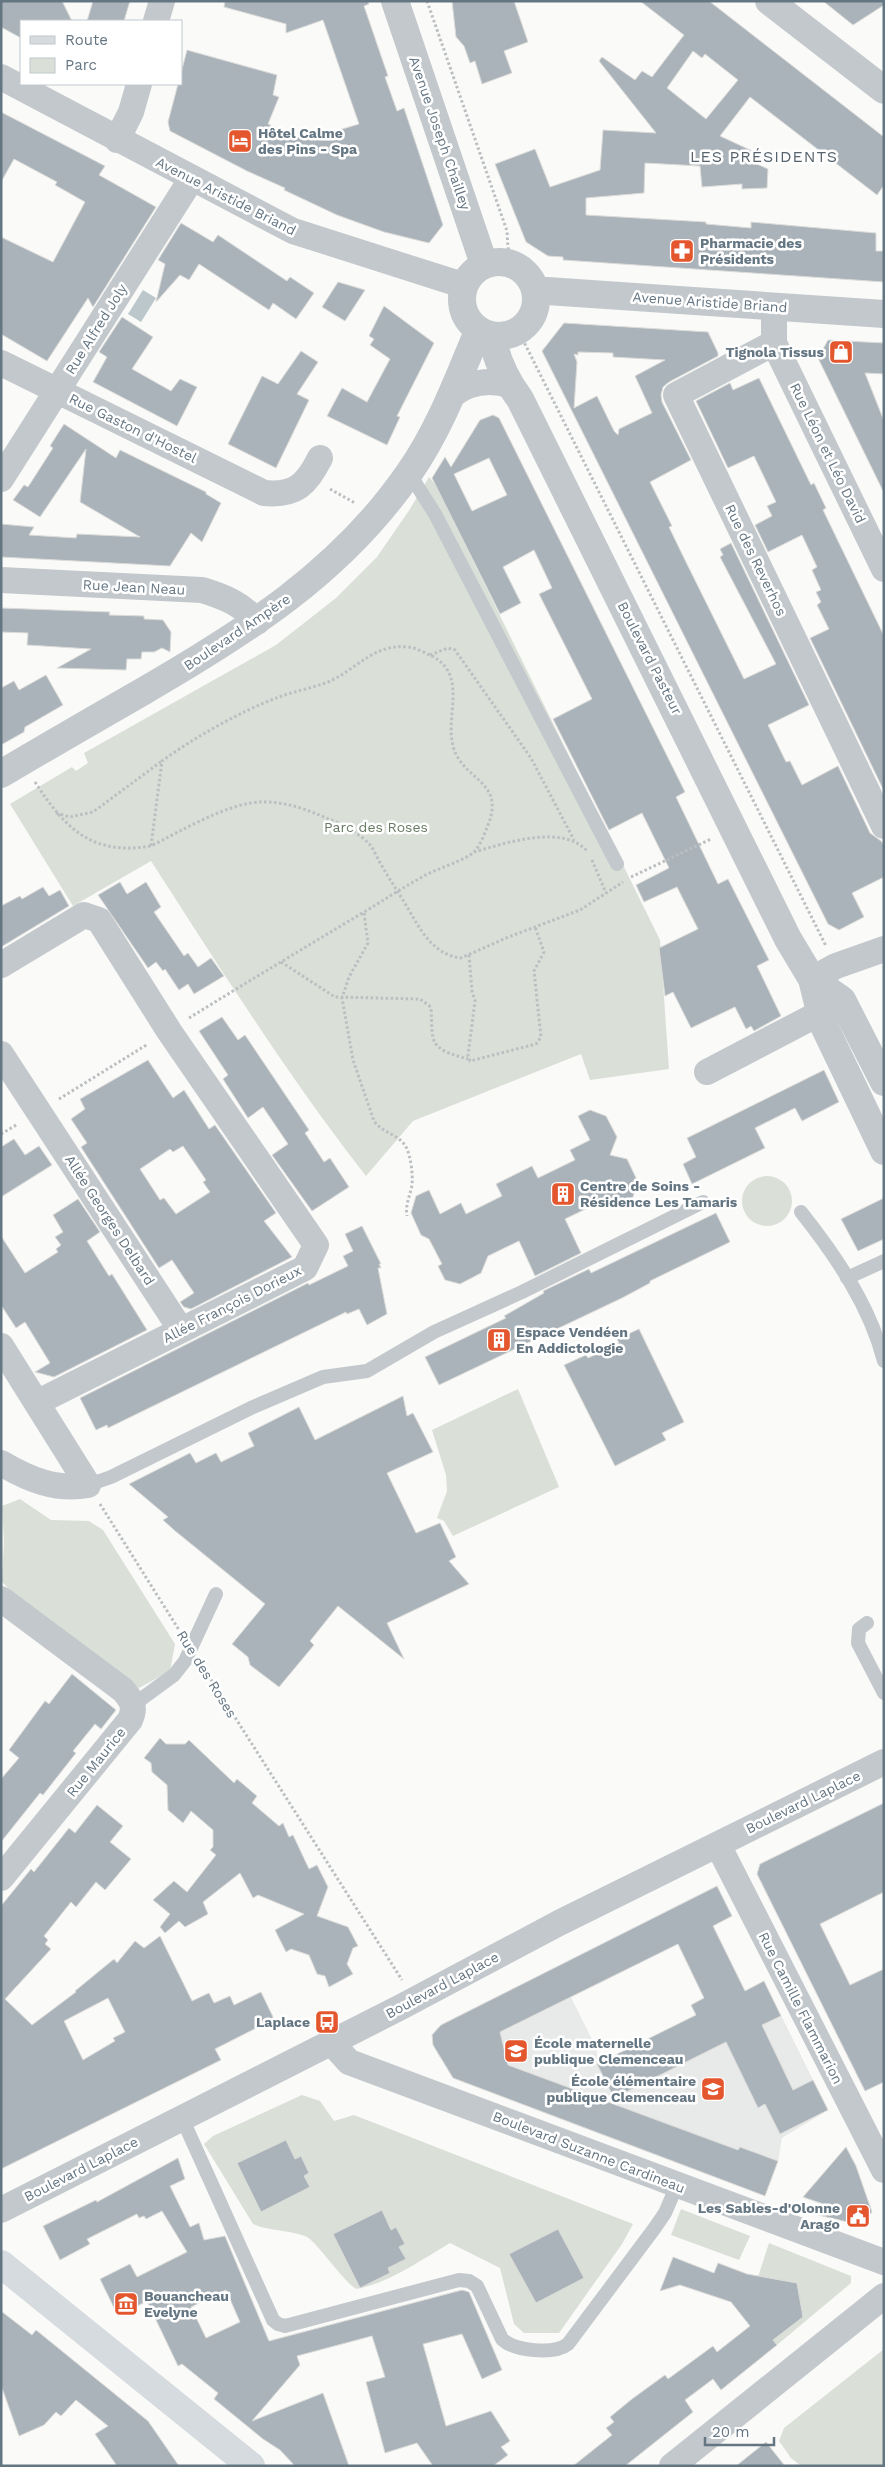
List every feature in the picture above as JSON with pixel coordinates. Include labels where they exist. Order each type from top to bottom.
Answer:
[{"type":"main road","points":[[1,2264],[251,2466]]},
{"type":"street","points":[[156,20],[162,1]]},
{"type":"street","name":"Avenue Joseph Chailley","points":[[395,1],[484,264]]},
{"type":"street","points":[[769,1],[884,90]]},
{"type":"street","name":"Avenue Aristide Briand","points":[[1,77],[117,140],[293,231],[453,282],[463,288]]},
{"type":"street","points":[[117,140],[131,112],[139,85]]},
{"type":"street","name":"Rue Alfred Joly","points":[[1,479],[192,178]]},
{"type":"street","points":[[494,261],[516,265],[525,272],[536,293],[534,313],[522,329],[513,334],[487,334],[466,317],[461,302],[463,288],[471,274],[484,264],[494,261]]},
{"type":"street","name":"Avenue Aristide Briand","points":[[536,293],[546,291],[884,314]]},
{"type":"street","name":"Rue Léon et Léo David","points":[[774,307],[774,343],[884,569]]},
{"type":"street","name":"Boulevard Pasteur","points":[[487,334],[510,385],[520,399],[788,939],[824,973],[842,1000],[884,1082]]},
{"type":"street","name":"Boulevard Ampère","points":[[1,774],[207,654],[257,622],[298,591],[349,545],[409,473],[437,426],[474,341],[487,334]]},
{"type":"street","name":"Rue des Reverhos","points":[[774,343],[676,395],[884,826]]},
{"type":"street","name":"Rue Gaston d'Hostel","points":[[1,363],[264,493],[288,493],[295,489],[310,478],[320,458]]},
{"type":"street","points":[[451,396],[458,390],[476,384],[495,381],[510,385]]},
{"type":"street","name":"Rue Jean Neau","points":[[1,580],[202,590],[222,596],[242,606],[257,622]]},
{"type":"street","points":[[1,965],[84,915],[99,920],[169,1030]]},
{"type":"street","points":[[824,973],[884,949]]},
{"type":"street","name":"Boulevard Pasteur","points":[[824,973],[820,1012],[823,1024],[884,1150]]},
{"type":"street","points":[[707,1072],[820,1012]]},
{"type":"street","name":"Allée François Dorieux","points":[[38,1402],[306,1268],[316,1245],[169,1030]]},
{"type":"street","name":"Allée Georges Delbard","points":[[1,1054],[40,1111],[181,1330]]},
{"type":"street","points":[[1,1346],[38,1402],[88,1485],[60,1487],[20,1474],[1,1463]]},
{"type":"street","points":[[1,1599],[123,1690],[133,1705]]},
{"type":"street","name":"Rue Maurice","points":[[1,1878],[130,1720],[133,1705]]},
{"type":"street","name":"Boulevard Laplace","points":[[1,2210],[330,2041],[415,2000],[553,1927],[884,1762]]},
{"type":"street","name":"Rue Camille Flammarion","points":[[718,1845],[884,2170]]},
{"type":"street","name":"Boulevard Suzanne Cardineau","points":[[330,2041],[349,2062],[884,2262]]},
{"type":"street","points":[[672,2466],[884,2296]]},
{"type":"lane","points":[[409,473],[435,514],[617,864]]},
{"type":"lane","points":[[88,1485],[111,1477],[251,1408],[323,1377],[367,1371],[434,1332],[522,1292],[703,1202]]},
{"type":"lane","points":[[801,1212],[824,1240],[867,1313],[884,1361]]},
{"type":"lane","points":[[847,1278],[884,1261]]},
{"type":"lane","points":[[133,1705],[174,1675],[191,1648],[216,1594]]},
{"type":"lane","points":[[867,1623],[859,1629],[858,1643],[884,1693]]},
{"type":"lane","points":[[182,2118],[273,2320],[285,2326],[459,2280],[469,2281],[477,2286],[502,2339],[507,2344],[514,2347],[553,2351],[561,2349],[568,2344],[654,2229],[665,2213],[677,2185]]},
{"type":"path","points":[[427,1],[507,231],[508,248],[516,265]]},
{"type":"path","name":"Boulevard Pasteur","points":[[522,329],[522,338],[824,973]]},
{"type":"path","points":[[55,812],[70,817],[93,812],[162,761],[245,712],[277,698],[329,681],[379,650],[393,647],[410,647],[430,656],[447,669],[454,685],[451,737],[453,749],[459,762],[485,784],[491,796],[493,812],[474,852]]},
{"type":"path","points":[[430,656],[448,648],[455,650],[531,758],[574,840],[588,852],[606,893]]},
{"type":"path","points":[[151,846],[162,761]]},
{"type":"path","points":[[33,779],[55,812],[69,827],[95,841],[129,849],[151,846],[201,821],[238,807],[263,802],[300,807],[346,827],[365,840],[429,940],[440,951],[453,957],[469,955],[580,910],[630,877],[734,828]]},
{"type":"path","points":[[1,1134],[425,875],[474,852],[532,837],[574,840]]},
{"type":"path","points":[[364,912],[368,943],[349,978],[342,998],[353,1060],[374,1121],[378,1128],[393,1134],[406,1147],[410,1158],[412,1183],[405,1207],[407,1216]]},
{"type":"path","points":[[281,962],[327,994],[342,998],[420,999],[427,1002],[431,1006],[431,1032],[436,1045],[449,1052],[468,1058],[473,1062],[540,1041],[534,971],[544,952],[535,927]]},
{"type":"path","points":[[468,1058],[476,1001],[472,991],[469,955]]},
{"type":"path","name":"Rue des Roses","points":[[88,1485],[415,2000]]},
{"type":"shaded area","points":[[143,290],[156,298],[141,322],[128,314]]},
{"type":"shaded area","name":"École élémentaire publique Clemenceau","points":[[556,1968],[597,2049],[597,2064],[696,2015],[691,2005],[711,1995],[745,1991],[764,1981],[828,2110],[782,2138],[778,2161],[765,2196],[439,2057],[432,2041],[432,2035],[437,2028]]},
{"type":"green space","name":"Parc des Roses","points":[[429,477],[435,484],[660,940],[669,1069],[590,1080],[581,1054],[413,1121],[366,1176],[282,1061],[151,861],[73,906],[10,804],[72,767],[76,771],[88,763],[84,753],[276,645],[336,598],[377,557],[410,509]]},
{"type":"green space","points":[[762,1176],[772,1176],[785,1183],[792,1196],[792,1206],[785,1219],[772,1226],[762,1226],[753,1222],[746,1215],[742,1206],[742,1196],[746,1187],[753,1180]]},
{"type":"green space","points":[[518,1389],[559,1487],[453,1536],[444,1521],[437,1518],[447,1491],[446,1475],[432,1430]]},
{"type":"green space","points":[[20,1499],[51,1520],[89,1521],[103,1530],[175,1644],[170,1671],[139,1688],[20,1600],[2,1582],[4,1541],[2,1506]]},
{"type":"green space","points":[[302,2095],[320,2101],[334,2121],[354,2115],[633,2224],[622,2244],[559,2333],[524,2333],[514,2324],[500,2268],[450,2243],[380,2282],[356,2289],[310,2239],[305,2236],[253,2224],[204,2144],[213,2136]]},
{"type":"green space","points":[[681,2209],[750,2236],[739,2260],[671,2235]]},
{"type":"green space","points":[[769,2243],[851,2276],[851,2283],[777,2345],[748,2308]]},
{"type":"green space","points":[[884,2349],[884,2466],[801,2466],[791,2458],[779,2441],[784,2428]]},
{"type":"building","points":[[1,1],[62,1],[72,20],[20,20],[20,37],[1,27]]},
{"type":"building","points":[[93,1],[130,1],[124,20],[87,20]]},
{"type":"building","points":[[225,1],[368,1],[369,4],[364,6],[388,76],[385,77],[397,111],[404,108],[443,225],[429,243],[384,232],[337,215],[170,131],[168,122],[178,85],[182,85],[182,69],[187,50],[277,75],[273,95],[279,97],[268,124],[306,140],[359,124],[323,20],[286,33],[286,24],[224,7]]},
{"type":"building","points":[[452,1],[514,1],[528,42],[504,51],[512,73],[482,84],[475,61],[470,63],[464,46],[456,37]]},
{"type":"building","points":[[640,1],[709,1],[884,137],[884,185],[877,195],[750,97],[720,136],[763,156],[757,164],[768,169],[767,188],[742,189],[742,184],[702,187],[700,166],[645,163],[644,193],[586,198],[586,215],[706,222],[706,224],[751,228],[751,222],[876,233],[876,251],[884,251],[884,282],[563,260],[563,257],[548,256],[526,242],[495,164],[535,149],[550,187],[600,170],[603,130],[656,133],[599,61],[602,57],[635,80],[642,71],[652,77],[684,35]],"holes":[[[693,51],[702,58],[705,54],[738,80],[706,119],[667,88]]]},
{"type":"building","points":[[823,1],[884,1],[884,5],[853,25]]},
{"type":"building","points":[[1,112],[105,166],[99,175],[156,207],[93,307],[88,298],[47,361],[1,334],[1,237],[53,262],[85,202],[55,185],[57,182],[14,159],[1,182]]},
{"type":"building","points":[[181,223],[213,242],[218,235],[287,281],[290,277],[314,293],[296,319],[273,303],[269,310],[199,264],[189,280],[180,275],[156,302],[165,264],[158,260]]},
{"type":"building","points":[[338,282],[365,290],[345,321],[322,307]]},
{"type":"building","points":[[384,306],[434,343],[397,416],[400,417],[387,445],[327,416],[342,388],[367,402],[390,359],[370,345],[374,339],[369,336]]},
{"type":"building","points":[[122,317],[153,337],[132,369],[171,391],[180,379],[197,387],[177,426],[93,382],[107,357],[99,352]]},
{"type":"building","points":[[564,323],[708,332],[718,356],[669,382],[663,387],[661,395],[662,402],[691,460],[650,482],[672,526],[669,527],[744,679],[776,664],[720,557],[723,555],[720,549],[731,543],[809,705],[768,725],[786,762],[790,761],[802,785],[838,766],[870,833],[884,845],[884,877],[852,893],[864,917],[839,930],[828,924],[542,351]],"holes":[[[578,352],[613,353],[613,357],[665,360],[635,376],[652,413],[619,429],[618,435],[614,431],[597,396],[574,408],[577,362],[574,354],[578,355]]]},
{"type":"building","points":[[828,340],[884,343],[884,374],[865,373],[884,421],[884,493],[818,358]]},
{"type":"building","points":[[301,351],[318,362],[297,394],[309,400],[276,468],[228,444],[262,376],[278,384]]},
{"type":"building","points":[[759,378],[811,485],[814,483],[826,508],[823,510],[884,636],[884,791],[810,638],[829,629],[817,605],[821,602],[816,592],[821,590],[812,570],[817,567],[802,535],[768,552],[755,525],[772,516],[767,506],[776,502],[754,456],[728,468],[696,401],[730,383],[733,390]]},
{"type":"building","points":[[493,415],[499,418],[685,792],[676,797],[718,884],[728,879],[769,960],[757,966],[781,1016],[754,1031],[751,1026],[746,1029],[735,1007],[691,1028],[673,992],[665,996],[659,948],[698,929],[677,887],[644,902],[636,885],[669,868],[642,813],[609,830],[553,719],[592,699],[539,594],[552,588],[534,550],[503,567],[521,603],[500,614],[432,478],[445,457],[451,467],[480,420]],"holes":[[[489,458],[507,495],[472,511],[454,474]]]},
{"type":"building","points":[[64,424],[116,458],[120,450],[206,492],[206,494],[221,503],[202,542],[191,533],[170,566],[1,557],[1,524],[34,527],[29,535],[76,538],[77,534],[140,537],[80,502],[86,449],[40,517],[13,500],[24,485],[28,487],[53,448],[50,446]]},
{"type":"building","points":[[1,608],[110,612],[109,615],[144,616],[144,619],[163,620],[171,632],[170,652],[162,648],[154,652],[142,652],[141,659],[127,659],[126,670],[57,668],[91,649],[27,645],[28,633],[1,632]]},
{"type":"building","points":[[46,675],[63,705],[25,727],[24,732],[1,745],[1,688],[14,681],[19,690]]},
{"type":"building","points":[[120,882],[127,894],[146,882],[161,907],[154,912],[184,956],[188,953],[198,967],[211,958],[224,976],[194,994],[188,984],[179,990],[165,969],[163,971],[156,962],[148,968],[98,895]]},
{"type":"building","points":[[43,887],[49,896],[60,890],[69,906],[1,947],[1,906],[20,896],[22,899]]},
{"type":"building","points":[[222,1017],[238,1040],[245,1035],[309,1130],[305,1133],[324,1162],[330,1158],[349,1187],[312,1211],[272,1155],[288,1144],[263,1107],[248,1118],[223,1079],[228,1075],[199,1031]]},
{"type":"building","points":[[148,1060],[173,1098],[184,1090],[209,1129],[215,1125],[276,1213],[264,1221],[292,1257],[191,1309],[184,1307],[180,1302],[194,1293],[172,1260],[159,1268],[81,1147],[87,1143],[71,1119],[85,1109],[80,1099]],"holes":[[[183,1146],[206,1180],[203,1182],[210,1192],[176,1214],[164,1198],[160,1200],[140,1169],[170,1149],[173,1152]]]},
{"type":"building","points":[[824,1070],[839,1102],[802,1121],[795,1108],[755,1128],[765,1148],[692,1184],[683,1164],[696,1157],[687,1138]]},
{"type":"building","name":"Centre de Soins - Résidence Les Tamaris","points":[[590,1110],[606,1116],[617,1137],[610,1155],[627,1159],[638,1182],[633,1197],[612,1208],[596,1204],[565,1219],[581,1253],[535,1276],[519,1241],[488,1256],[481,1273],[460,1284],[445,1280],[438,1266],[442,1264],[429,1239],[421,1235],[411,1213],[416,1196],[429,1190],[440,1214],[461,1203],[466,1214],[502,1196],[496,1184],[532,1166],[538,1178],[575,1160],[570,1150],[590,1140],[578,1116]]},
{"type":"building","points":[[14,1139],[25,1155],[39,1146],[52,1165],[1,1197],[1,1147]]},
{"type":"building","points":[[884,1198],[884,1239],[858,1251],[841,1219]]},
{"type":"building","points":[[78,1199],[100,1232],[87,1241],[109,1276],[112,1274],[147,1330],[54,1377],[35,1372],[50,1363],[25,1322],[16,1328],[1,1305],[1,1236],[25,1273],[58,1252],[56,1249],[61,1245],[55,1237],[63,1232],[53,1215]]},
{"type":"building","points":[[716,1213],[730,1242],[650,1281],[650,1283],[622,1298],[439,1385],[425,1357],[506,1318],[504,1316],[544,1293],[543,1291],[589,1269],[591,1273]]},
{"type":"building","points":[[362,1226],[381,1264],[379,1264],[381,1268],[378,1268],[387,1314],[367,1325],[359,1309],[347,1314],[346,1312],[108,1428],[107,1425],[96,1430],[80,1398],[308,1283],[309,1285],[348,1266],[343,1256],[353,1251],[345,1234]]},
{"type":"building","points":[[639,1329],[684,1422],[662,1433],[666,1440],[615,1466],[564,1365],[586,1355],[588,1358],[619,1343],[617,1339]]},
{"type":"building","points":[[403,1396],[407,1416],[413,1413],[433,1452],[387,1473],[416,1533],[440,1523],[456,1557],[449,1561],[469,1584],[387,1623],[404,1659],[338,1606],[310,1641],[314,1645],[279,1687],[250,1665],[248,1657],[232,1644],[265,1604],[174,1530],[163,1520],[168,1517],[129,1484],[190,1453],[196,1463],[216,1453],[221,1462],[254,1446],[248,1433],[299,1407],[315,1440]]},
{"type":"building","points":[[72,1674],[116,1710],[101,1729],[95,1724],[73,1751],[76,1753],[43,1795],[40,1793],[1,1842],[1,1779],[19,1758],[9,1750],[45,1701],[49,1704]]},
{"type":"building","points":[[160,1738],[166,1744],[185,1744],[189,1740],[234,1783],[237,1779],[257,1796],[252,1803],[279,1826],[283,1823],[289,1837],[293,1835],[309,1869],[317,1865],[328,1887],[317,1916],[348,1927],[358,1946],[353,1948],[347,1964],[353,1974],[329,1987],[325,1976],[317,1974],[309,1955],[291,1949],[286,1952],[275,1930],[304,1914],[258,1895],[253,1898],[240,1873],[203,1902],[208,1914],[185,1927],[179,1921],[165,1933],[160,1927],[170,1914],[153,1900],[174,1881],[187,1892],[216,1855],[210,1850],[213,1847],[213,1830],[191,1811],[183,1823],[168,1810],[167,1785],[152,1772],[151,1763],[144,1758]]},
{"type":"building","points":[[884,1803],[884,1892],[820,1924],[850,1985],[884,1969],[884,2082],[865,2091],[757,1874],[760,1864]]},
{"type":"building","points":[[97,1805],[123,1826],[110,1842],[131,1859],[105,1890],[96,1882],[76,1907],[71,1902],[44,1936],[48,1940],[45,1944],[51,1949],[5,1999],[32,2025],[76,1992],[114,1959],[117,1963],[135,1941],[144,1948],[160,1936],[192,2001],[209,1993],[214,2003],[230,1996],[234,2005],[261,1992],[274,2019],[215,2049],[221,2060],[1,2169],[1,1906],[31,1869],[34,1872],[69,1828],[75,1833]],"holes":[[[108,1998],[125,2032],[113,2038],[115,2041],[83,2060],[64,2021]]]},
{"type":"building","points":[[717,1886],[732,1916],[713,1926],[745,1991],[764,1981],[781,2016],[762,2025],[793,2090],[813,2080],[828,2110],[780,2134],[765,2104],[758,2108],[726,2042],[614,2098],[597,2064],[696,2015],[691,2005],[704,1998],[678,1944],[500,2032],[508,2065],[738,2150],[740,2147],[778,2161],[765,2196],[453,2078],[433,2045],[432,2035],[441,2025]]},
{"type":"building","points":[[286,2140],[295,2159],[301,2156],[309,2173],[304,2176],[310,2187],[261,2212],[237,2163]]},
{"type":"building","points":[[846,2147],[856,2166],[872,2212],[860,2225],[814,2214],[823,2204],[803,2197]]},
{"type":"building","points":[[178,2158],[185,2179],[170,2186],[190,2227],[199,2223],[204,2240],[225,2236],[269,2341],[462,2290],[469,2292],[502,2370],[482,2379],[462,2334],[423,2344],[446,2426],[491,2411],[510,2441],[501,2447],[508,2455],[493,2466],[433,2466],[417,2443],[385,2453],[366,2382],[385,2377],[372,2336],[297,2356],[300,2365],[252,2421],[323,2393],[349,2466],[295,2466],[280,2450],[263,2439],[214,2399],[218,2393],[182,2364],[178,2366],[147,2301],[118,2316],[100,2279],[130,2264],[137,2277],[187,2252],[162,2211],[146,2219],[144,2216],[139,2218],[137,2214],[87,2239],[90,2244],[60,2260],[43,2226],[96,2200],[97,2202]],"holes":[[[226,2290],[240,2322],[206,2338],[191,2307]]]},
{"type":"building","points":[[382,2210],[391,2230],[396,2227],[405,2244],[399,2247],[406,2259],[388,2268],[390,2273],[360,2288],[333,2234]]},
{"type":"building","points":[[558,2229],[584,2278],[536,2303],[509,2254]]},
{"type":"building","points":[[673,2257],[714,2273],[718,2263],[747,2274],[797,2283],[803,2317],[773,2340],[777,2345],[721,2390],[713,2379],[685,2400],[693,2412],[625,2466],[573,2466],[612,2435],[606,2428],[614,2422],[610,2417],[632,2399],[665,2375],[668,2379],[713,2346],[717,2352],[750,2326],[731,2302],[680,2285],[660,2291]]},
{"type":"building","points":[[1,2311],[32,2335],[36,2330],[148,2421],[179,2466],[117,2466],[95,2434],[108,2426],[76,2400],[61,2416],[56,2412],[44,2425],[19,2436],[1,2385]]},
{"type":"building","points":[[766,2442],[785,2466],[736,2466]]},
{"type":"place","name":"Hôtel Calme des Pins - Spa","points":[[240,141]]},
{"type":"place","name":"Pharmacie des Présidents","points":[[682,251]]},
{"type":"place","name":"Tignola Tissus","points":[[841,352]]},
{"type":"place","name":"Centre de Soins - Résidence Les Tamaris","points":[[563,1194]]},
{"type":"place","name":"Espace Vendéen En Addictologie","points":[[499,1340]]},
{"type":"place","name":"Laplace","points":[[327,2022]]},
{"type":"place","name":"École maternelle publique Clemenceau","points":[[516,2051]]},
{"type":"place","name":"École élémentaire publique Clemenceau","points":[[713,2089]]},
{"type":"place","name":"Les Sables-d'Olonne Arago","points":[[858,2216]]},
{"type":"place","name":"Bouancheau Evelyne","points":[[126,2304]]},
{"type":"district","name":"LES PRÉSIDENTS","points":[[764,156]]}]
